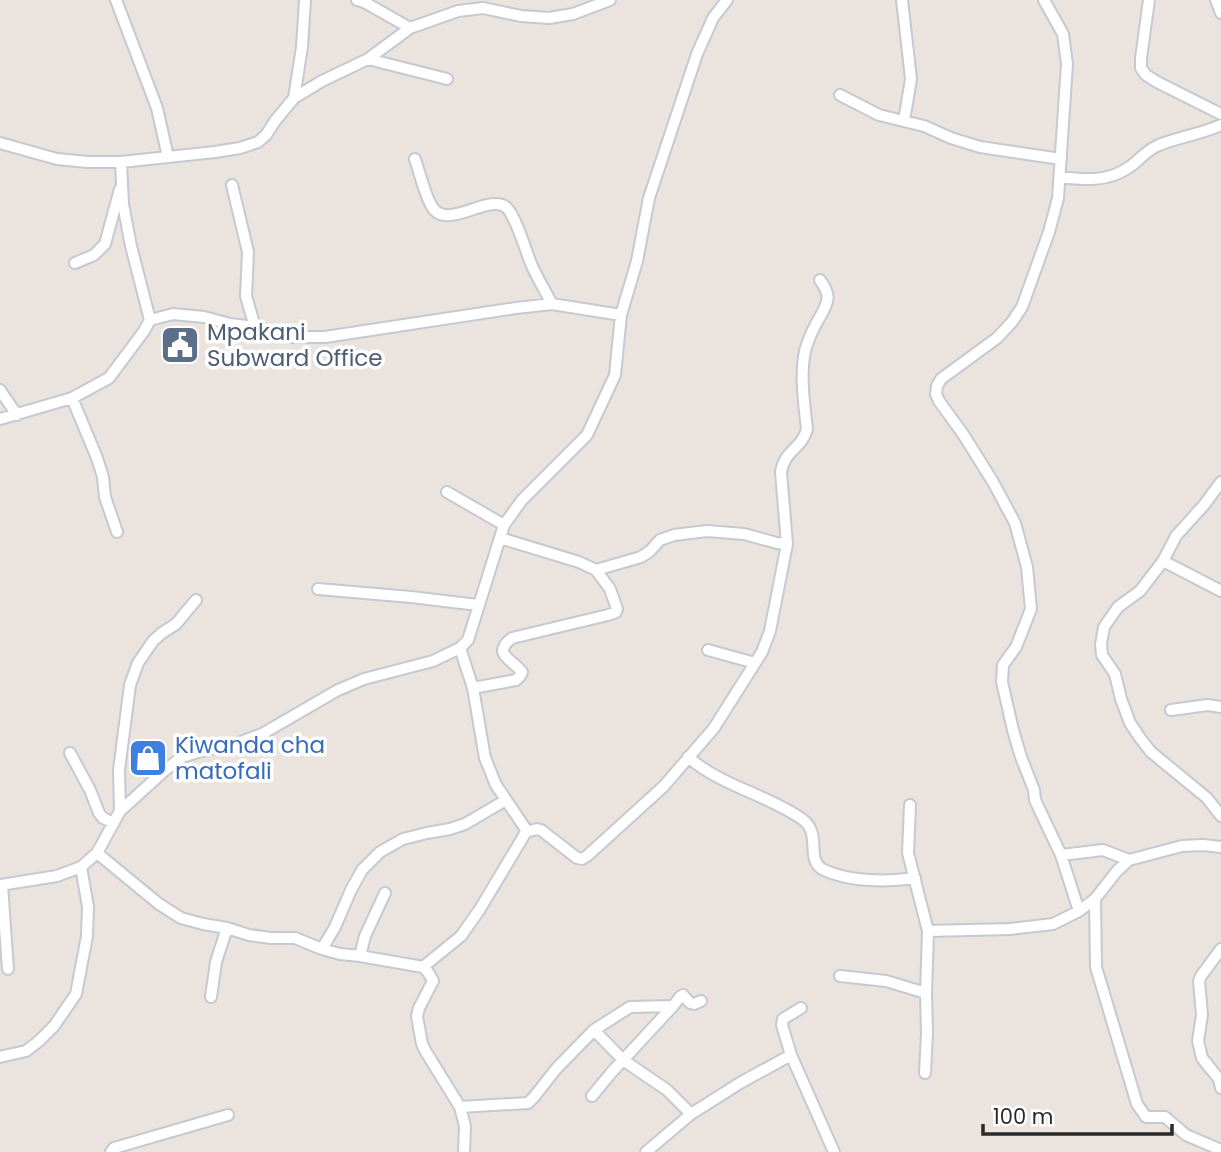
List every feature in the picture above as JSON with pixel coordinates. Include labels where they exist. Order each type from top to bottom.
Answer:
[{"type":"street","points":[[117,0],[157,108],[168,157]]},
{"type":"street","points":[[294,98],[302,47],[305,0]]},
{"type":"street","points":[[357,0],[410,28]]},
{"type":"street","points":[[0,143],[57,159],[121,162],[240,148],[258,142],[266,135],[294,98],[368,59],[410,28],[458,11],[483,8],[521,16],[549,18],[573,14],[610,0]]},
{"type":"street","points":[[8,969],[1,885],[57,876],[81,867],[97,853],[120,811],[182,757],[262,734],[338,690],[364,679],[433,661],[460,648],[468,640],[505,525],[522,500],[587,435],[615,375],[621,315],[637,261],[649,198],[696,54],[713,18],[727,0]]},
{"type":"street","points":[[902,0],[911,79],[904,121]]},
{"type":"street","points":[[1044,0],[1063,34],[1068,64],[1058,198],[1049,232],[1022,307],[1012,322],[997,338],[941,379],[936,394],[987,472],[1015,523],[1027,567],[1031,609],[1016,647],[1003,665],[1002,682],[1013,730],[1035,800],[1060,855],[1079,911]]},
{"type":"street","points":[[1149,0],[1141,68],[1146,75],[1221,114]]},
{"type":"street","points":[[1216,0],[1221,13]]},
{"type":"street","points":[[368,59],[447,79]]},
{"type":"street","points":[[840,95],[880,115],[924,127],[979,147],[1060,159]]},
{"type":"street","points":[[1060,177],[1098,180],[1130,167],[1149,150],[1221,125]]},
{"type":"street","points":[[415,159],[432,208],[439,213],[457,214],[494,204],[504,206],[512,215],[532,265],[552,304]]},
{"type":"street","points":[[0,419],[72,398],[109,377],[144,331],[149,320],[123,204],[121,162]]},
{"type":"street","points":[[75,263],[94,255],[105,244],[122,183]]},
{"type":"street","points":[[232,185],[248,252],[246,296],[254,327]]},
{"type":"street","points":[[424,967],[461,936],[526,832],[541,830],[582,859],[664,786],[714,728],[762,652],[770,631],[787,544],[781,472],[783,461],[805,437],[807,429],[803,375],[806,349],[828,299],[827,289],[820,280]]},
{"type":"street","points":[[149,320],[173,314],[204,317],[291,337],[325,337],[552,304],[621,315]]},
{"type":"street","points":[[0,390],[17,415]]},
{"type":"street","points":[[72,398],[97,458],[117,532]]},
{"type":"street","points":[[1221,482],[1176,536],[1163,561],[1140,591],[1118,607],[1104,627],[1101,644],[1102,655],[1115,674],[1130,723],[1140,738],[1151,752],[1207,798],[1221,816]]},
{"type":"street","points":[[447,492],[505,525]]},
{"type":"street","points":[[596,570],[641,557],[666,537],[707,531],[744,534],[787,544]]},
{"type":"street","points":[[473,688],[516,680],[520,676],[522,672],[502,651],[504,644],[512,638],[608,615],[617,609],[610,589],[596,570],[579,562],[500,538]]},
{"type":"street","points":[[1163,561],[1221,591]]},
{"type":"street","points":[[318,589],[478,605]]},
{"type":"street","points":[[120,811],[119,770],[130,685],[138,663],[153,640],[176,624],[196,600]]},
{"type":"street","points":[[460,648],[473,688],[485,758],[496,785],[526,832]]},
{"type":"street","points":[[708,650],[755,663]]},
{"type":"street","points":[[1171,709],[1208,705],[1221,707]]},
{"type":"street","points":[[70,753],[99,813],[114,823]]},
{"type":"street","points":[[688,757],[699,767],[730,784],[801,818],[810,828],[814,839],[816,864],[823,869],[845,876],[871,879],[915,878]]},
{"type":"street","points":[[322,949],[362,870],[380,852],[403,839],[465,824],[506,800]]},
{"type":"street","points":[[910,805],[908,853],[928,931],[925,1073]]},
{"type":"street","points":[[928,931],[1053,924],[1079,911],[1095,899],[1129,860],[1182,846],[1221,847]]},
{"type":"street","points":[[1060,855],[1103,850],[1129,860]]},
{"type":"street","points":[[97,853],[159,904],[181,918],[249,935],[295,938],[340,954],[424,967],[433,981],[417,1016],[422,1044],[460,1107],[465,1126],[464,1152]]},
{"type":"street","points":[[0,1057],[26,1051],[39,1041],[54,1026],[76,994],[87,936],[88,907],[81,867]]},
{"type":"street","points":[[360,956],[365,936],[386,892]]},
{"type":"street","points":[[1095,899],[1096,967],[1136,1104],[1146,1117],[1164,1117],[1186,1135],[1221,1150]]},
{"type":"street","points":[[211,997],[216,962],[227,928]]},
{"type":"street","points":[[1221,948],[1199,982],[1202,1015],[1198,1041],[1202,1058],[1219,1079],[1221,1088]]},
{"type":"street","points":[[841,976],[886,981],[926,993]]},
{"type":"street","points":[[592,1096],[680,997],[683,996],[694,1004],[701,1001]]},
{"type":"street","points":[[460,1107],[528,1103],[594,1030],[630,1007],[673,1006]]},
{"type":"street","points":[[801,1008],[783,1019],[782,1025],[791,1055],[834,1152]]},
{"type":"street","points":[[594,1030],[623,1060],[667,1090],[691,1114]]},
{"type":"street","points":[[646,1152],[691,1114],[791,1055]]},
{"type":"street","points":[[111,1152],[114,1148],[228,1115]]},
{"type":"place","name":"Mpakani Subward Office","points":[[180,345]]},
{"type":"place","name":"Kiwanda cha matofali","points":[[148,758]]}]
